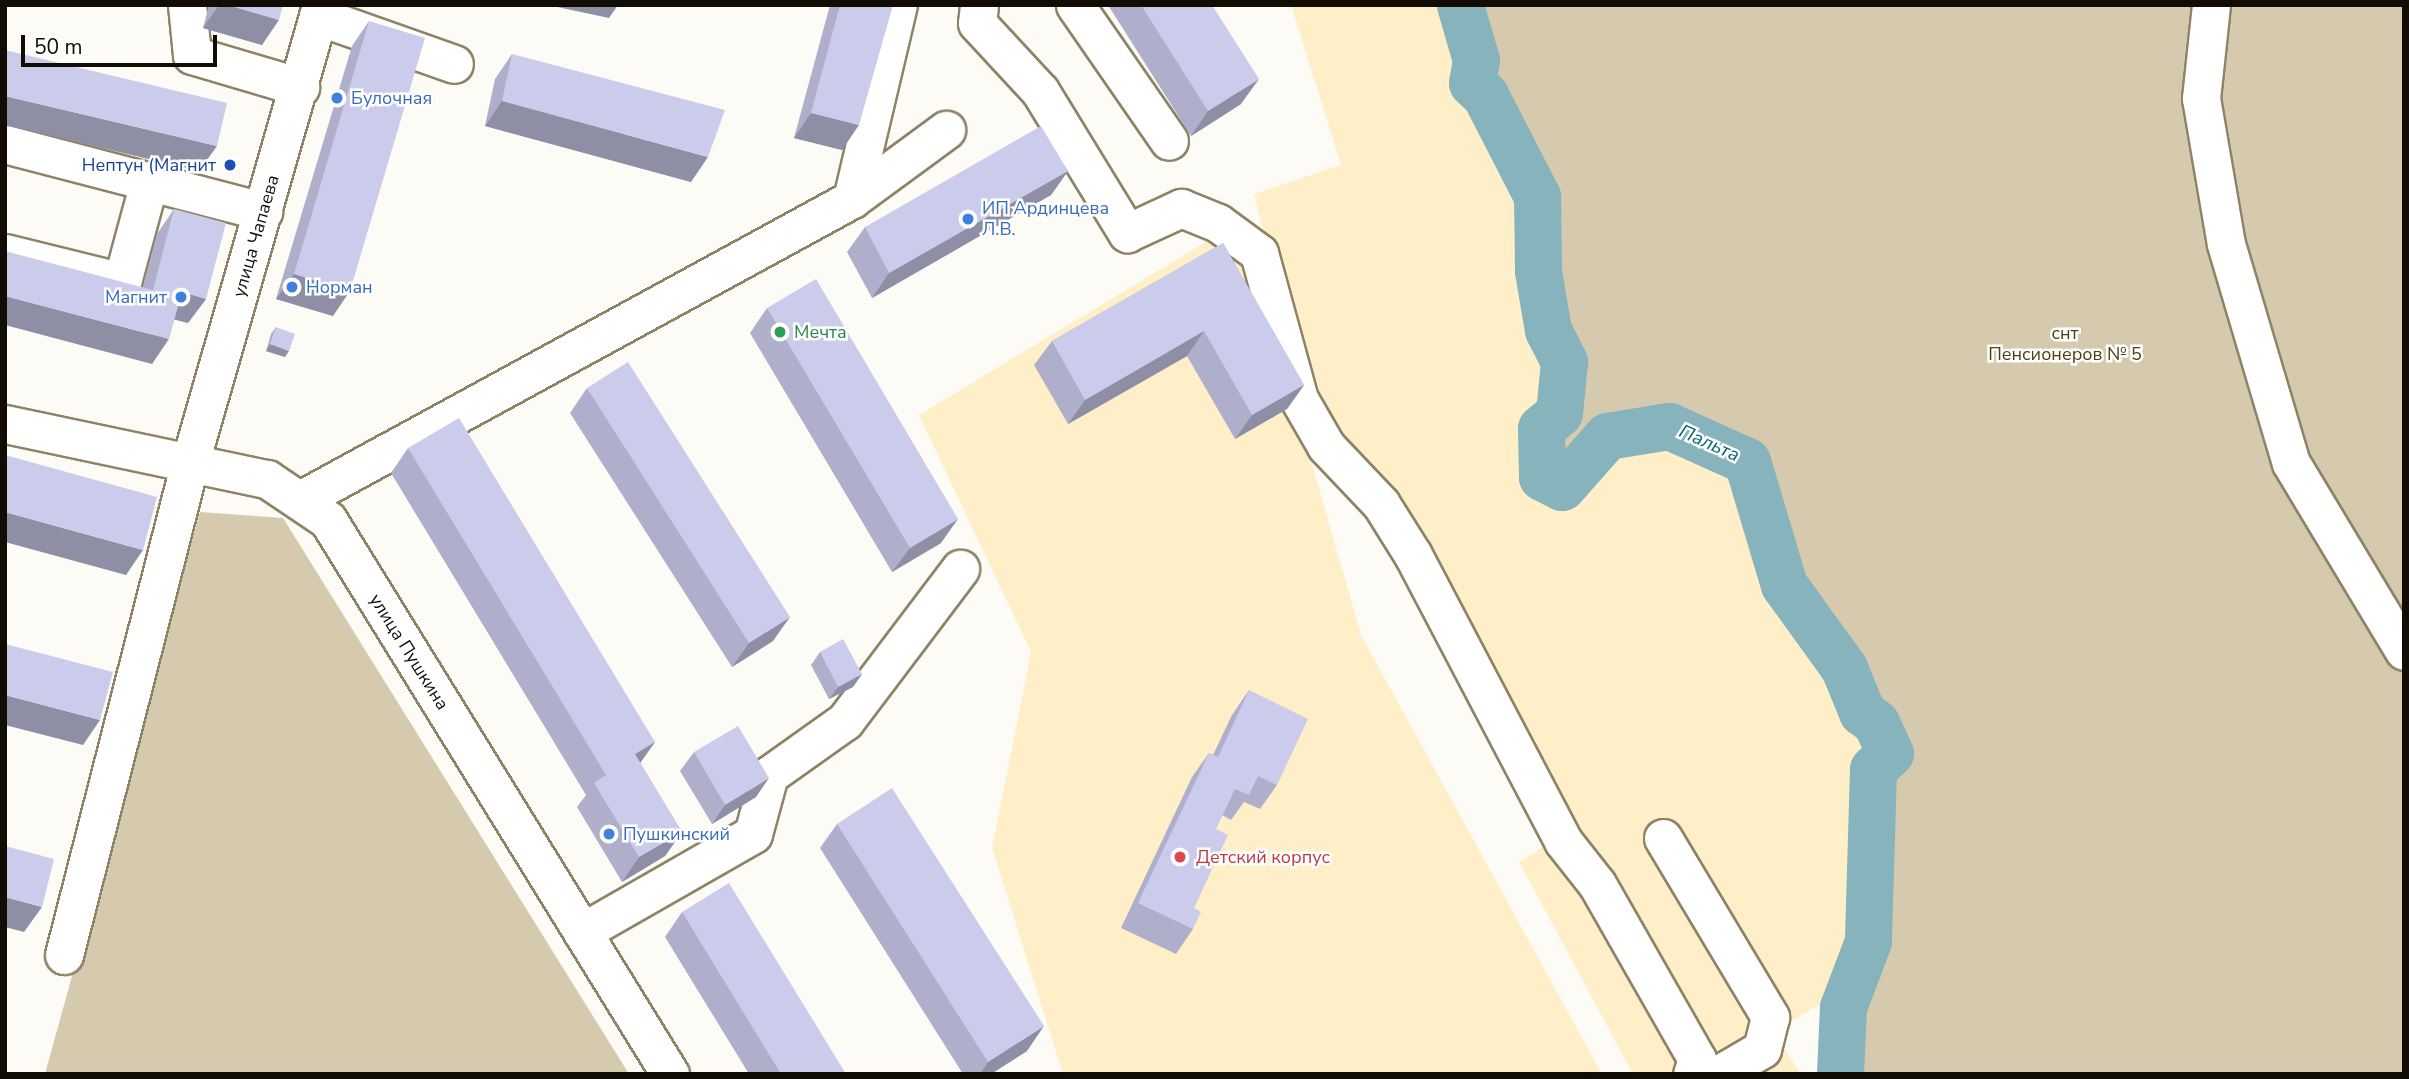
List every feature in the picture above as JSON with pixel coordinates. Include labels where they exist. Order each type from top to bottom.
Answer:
[{"type":"street","points":[[187,5],[192,55],[300,87]]},
{"type":"street","points":[[852,199],[898,5]]},
{"type":"street","points":[[979,5],[977,23],[1040,91],[1127,233],[1181,208],[1217,223],[1259,253],[1299,399],[1326,446],[1381,503],[1413,555],[1563,841],[1597,884],[1697,1059],[1692,1074]]},
{"type":"street","points":[[1075,5],[1169,141]]},
{"type":"street","points":[[2211,5],[2201,99],[2224,231],[2291,463],[2404,651]]},
{"type":"street","points":[[319,11],[454,64]]},
{"type":"street","name":"улица Чапаева","points":[[64,956],[189,466],[300,87],[319,11]]},
{"type":"street","points":[[302,499],[852,199],[946,130]]},
{"type":"street","points":[[5,144],[263,211]]},
{"type":"street","points":[[5,253],[122,282],[149,182]]},
{"type":"street","name":"улица Пушкина","points":[[5,424],[189,466],[267,478],[302,499],[328,520],[670,1074]]},
{"type":"street","points":[[582,932],[753,834],[769,775],[845,721],[960,569]]},
{"type":"street","points":[[1663,838],[1770,1017],[1762,1049],[1733,1071]]},
{"type":"shaded area","points":[[1291,5],[1460,5],[1476,60],[1472,83],[1485,95],[1537,196],[1538,271],[1548,330],[1564,362],[1562,487],[1607,436],[1669,426],[1747,461],[1784,585],[1844,668],[1862,712],[1876,723],[1890,753],[1865,918],[1868,941],[1851,986],[1773,1032],[1801,1074],[1633,1074],[1519,862],[1556,839],[1428,589],[1317,450],[1254,194],[1341,165]]},
{"type":"shaded area","points":[[1242,220],[1361,635],[1602,1074],[1063,1074],[992,848],[1031,652],[919,415]]},
{"type":"green space","name":"снт Пенсионеров № 5","points":[[1461,5],[2404,5],[2404,1074],[1840,1074],[1843,1007],[1868,941],[1873,769],[1890,752],[1876,723],[1862,712],[1844,668],[1784,585],[1747,461],[1669,426],[1607,436],[1562,487],[1542,477],[1541,428],[1559,413],[1564,362],[1548,330],[1538,271],[1537,196],[1485,95],[1472,83],[1476,60]]},
{"type":"green space","points":[[200,512],[283,518],[629,1074],[45,1074]]},
{"type":"building","points":[[227,5],[283,5],[279,20]]},
{"type":"building","points":[[840,5],[893,5],[859,125],[811,113]]},
{"type":"building","points":[[1141,5],[1212,5],[1259,79],[1208,111]]},
{"type":"building","points":[[369,21],[425,38],[350,291],[294,274]]},
{"type":"building","points":[[5,50],[227,103],[217,146],[5,96]]},
{"type":"building","points":[[512,54],[725,110],[708,157],[502,101]]},
{"type":"building","points":[[1041,126],[1068,171],[889,273],[865,227]]},
{"type":"building","points":[[174,209],[226,223],[206,299],[182,292],[169,339],[5,296],[5,251],[153,290]]},
{"type":"building","points":[[1223,243],[1304,385],[1252,415],[1204,331],[1085,400],[1052,341]]},
{"type":"building","points":[[816,279],[958,519],[910,548],[767,308]]},
{"type":"building","points":[[276,327],[295,334],[289,351],[270,344]]},
{"type":"building","points":[[628,362],[790,617],[749,643],[587,388]]},
{"type":"building","points":[[459,418],[655,742],[635,754],[682,832],[639,857],[594,783],[606,775],[408,448]]},
{"type":"building","points":[[5,455],[157,497],[143,550],[5,512]]},
{"type":"building","points":[[843,639],[862,674],[838,687],[820,652]]},
{"type":"building","points":[[5,644],[113,672],[100,720],[5,695]]},
{"type":"building","points":[[1249,690],[1308,719],[1277,785],[1258,776],[1249,795],[1235,789],[1216,829],[1228,835],[1194,908],[1201,912],[1193,929],[1138,903],[1209,753],[1218,757]]},
{"type":"building","points":[[738,726],[769,778],[725,805],[694,752]]},
{"type":"building","points":[[892,788],[1044,1026],[988,1062],[837,824]]},
{"type":"building","points":[[5,846],[54,859],[42,907],[5,897]]},
{"type":"building","points":[[729,883],[846,1074],[781,1074],[682,912]]},
{"type":"waterway","name":"Пальта","points":[[1460,5],[1476,60],[1472,83],[1485,95],[1537,196],[1538,271],[1548,330],[1564,362],[1559,413],[1541,428],[1542,477],[1562,487],[1607,436],[1669,426],[1747,461],[1784,585],[1844,668],[1862,712],[1876,723],[1890,753],[1873,769],[1868,941],[1843,1007],[1840,1074]]},
{"type":"place","name":"Булочная","points":[[337,98]]},
{"type":"place","name":"Нептун (Магнит","points":[[230,165]]},
{"type":"place","name":"ИП Ардинцева Л.В.","points":[[968,219]]},
{"type":"place","name":"Норман","points":[[292,287]]},
{"type":"place","name":"Магнит","points":[[181,297]]},
{"type":"place","name":"Мечта","points":[[780,332]]},
{"type":"place","name":"Пушкинский","points":[[609,834]]},
{"type":"place","name":"Детский корпус","points":[[1180,857]]}]
